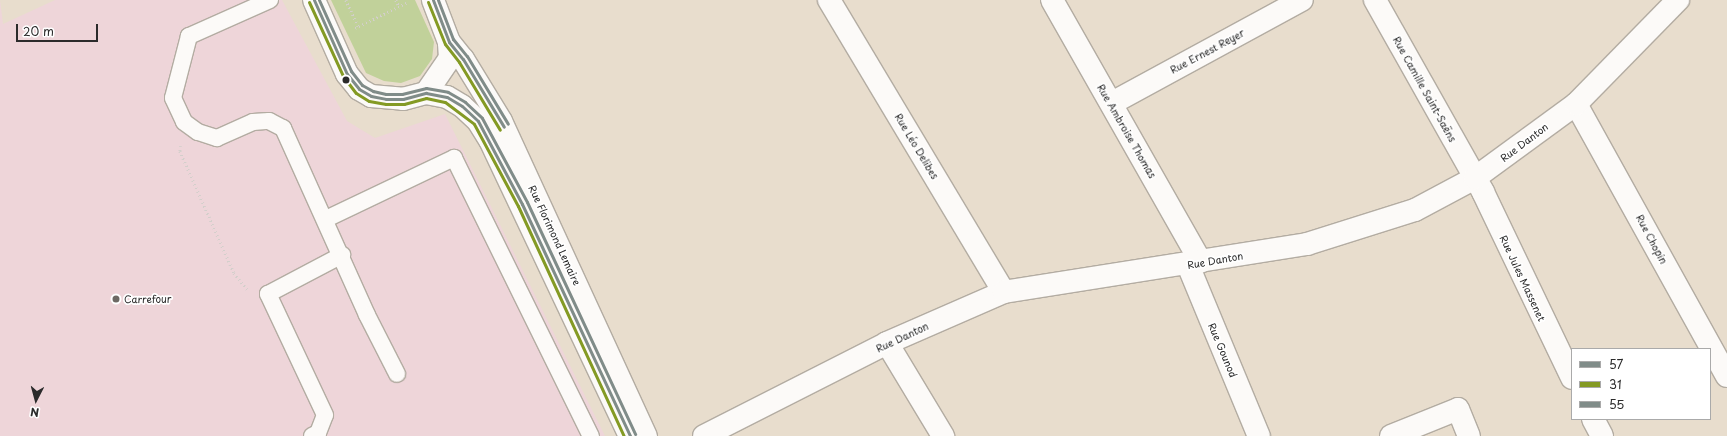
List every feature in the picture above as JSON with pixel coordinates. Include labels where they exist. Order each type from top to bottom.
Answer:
[{"type":"street","points":[[314,0],[330,39],[347,74],[359,89],[371,96],[403,99],[426,92],[450,58],[449,42],[433,0]]},
{"type":"street","name":"Rue Léo Delibes","points":[[829,0],[1004,292]]},
{"type":"street","name":"Rue Ambroise Thomas","points":[[1052,0],[1112,103],[1194,263]]},
{"type":"street","name":"Rue Ernest Reyer","points":[[1112,103],[1302,0]]},
{"type":"street","name":"Rue Camille Saint-Saëns","points":[[1375,0],[1475,178]]},
{"type":"street","name":"Rue Danton","points":[[704,436],[887,343],[1004,292],[1307,244],[1415,210],[1475,178],[1576,104],[1678,0]]},
{"type":"street","name":"Rue Florimond Lemaire","points":[[449,42],[463,59],[501,121],[646,436]]},
{"type":"street","name":"Rue Florimond Lemaire","points":[[426,92],[447,97],[462,106],[478,121],[490,140],[630,436]]},
{"type":"street","name":"Rue Chopin","points":[[1576,104],[1727,376]]},
{"type":"street","name":"Rue Jules Massenet","points":[[1475,178],[1571,376]]},
{"type":"street","name":"Rue Gounod","points":[[1194,263],[1259,436]]},
{"type":"street","points":[[887,343],[943,436]]},
{"type":"street","points":[[1391,436],[1458,409],[1469,436]]},
{"type":"street","points":[[1594,420],[1602,436]]},
{"type":"lane","points":[[270,0],[189,36],[173,98],[184,122],[198,132],[217,138],[253,122],[268,121],[283,128],[368,315],[397,374]]},
{"type":"lane","points":[[326,220],[454,158],[590,436]]},
{"type":"lane","points":[[312,436],[318,433],[324,415],[268,294],[342,255]]},
{"type":"path","points":[[346,0],[358,26]]},
{"type":"path","points":[[396,0],[399,6]]},
{"type":"path","points":[[330,39],[412,0]]},
{"type":"path","points":[[184,122],[180,151],[234,273],[251,294],[268,294]]},
{"type":"shaded area","points":[[0,0],[3,24],[55,0],[282,0],[347,121],[375,138],[445,114],[605,436],[0,436]]},
{"type":"green space","points":[[331,0],[415,0],[434,42],[432,59],[420,76],[401,83],[384,81],[366,73]]},
{"type":"transit line","name":"57","points":[[314,0],[347,74],[359,89],[371,96],[386,99],[403,99],[426,93],[447,97],[462,106],[478,121],[522,204],[630,436]]},
{"type":"transit line","name":"55","points":[[319,0],[351,71],[362,85],[373,91],[386,94],[402,94],[426,88],[448,92],[465,102],[482,118],[527,202],[635,434]]},
{"type":"transit line","name":"57","points":[[433,0],[449,42],[463,59],[504,127]]},
{"type":"transit line","name":"55","points":[[438,0],[453,39],[467,56],[508,124]]},
{"type":"transit line","name":"31","points":[[309,2],[343,76],[356,93],[369,101],[386,104],[404,104],[426,98],[445,102],[474,124],[518,206],[624,436]]},
{"type":"transit line","name":"31","points":[[428,2],[445,44],[459,62],[500,130]]},
{"type":"place","name":"Carrefour","points":[[116,299]]}]
